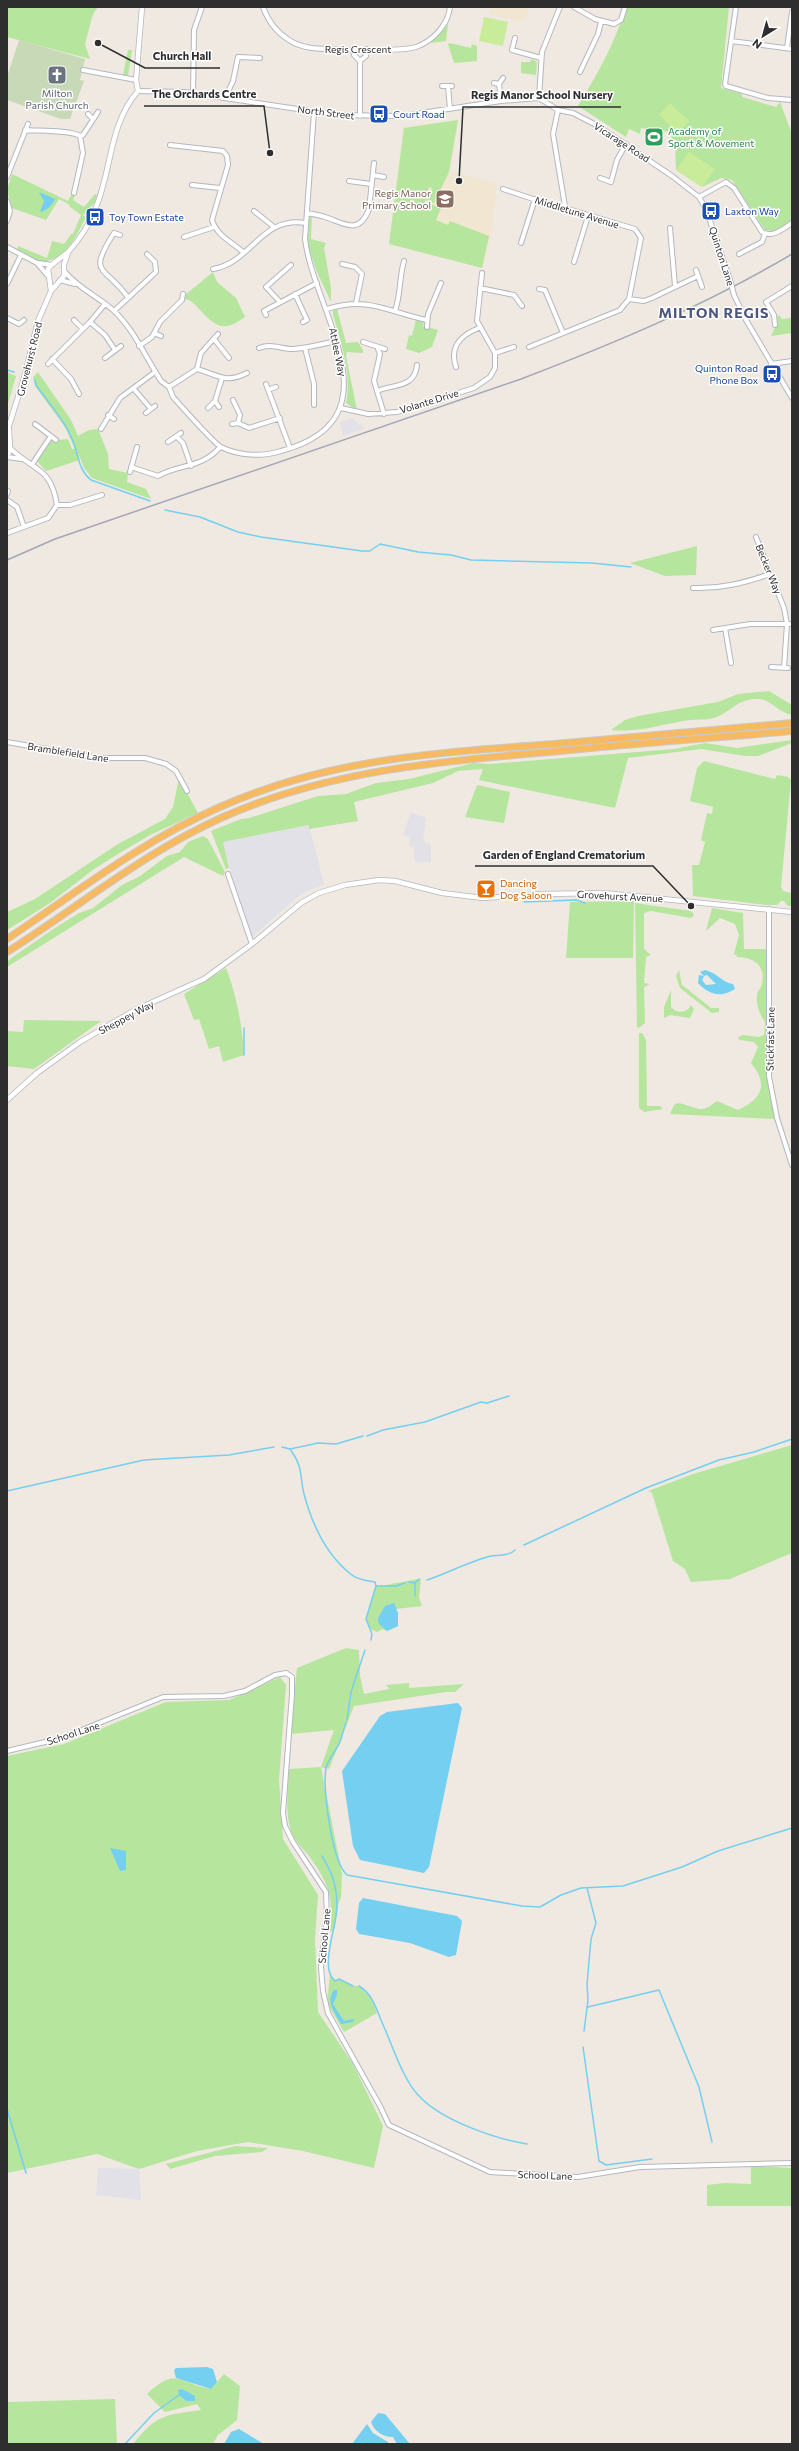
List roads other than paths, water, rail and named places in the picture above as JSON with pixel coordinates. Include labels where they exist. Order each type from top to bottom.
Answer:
[{"type":"highway","points":[[7,939],[121,860],[156,838],[221,806],[276,785],[323,772],[373,761],[441,752],[792,723]]},
{"type":"highway","points":[[7,952],[127,869],[163,847],[224,817],[310,786],[371,772],[448,761],[792,731]]},
{"type":"street","points":[[49,277],[48,269],[70,250],[86,228],[97,207],[114,135],[128,103],[138,91],[136,80],[142,7]]},
{"type":"street","points":[[192,94],[194,30],[202,7]]},
{"type":"street","name":"Regis Crescent","points":[[263,7],[276,29],[294,43],[310,48],[353,49],[403,49],[419,45],[431,39],[441,29],[450,7]]},
{"type":"street","points":[[539,98],[541,58],[552,23],[560,7]]},
{"type":"street","points":[[574,7],[601,22],[614,24],[619,22],[625,7]]},
{"type":"street","points":[[736,7],[725,84],[726,86],[768,98],[792,100]]},
{"type":"street","points":[[731,41],[790,48],[792,12]]},
{"type":"street","points":[[580,72],[598,34],[601,22]]},
{"type":"street","points":[[515,38],[512,50],[541,58]]},
{"type":"street","points":[[353,49],[354,55],[360,61],[360,116]]},
{"type":"street","points":[[360,61],[366,56],[367,49]]},
{"type":"street","points":[[225,98],[233,81],[238,57],[260,58]]},
{"type":"street","points":[[83,70],[136,80]]},
{"type":"street","points":[[501,101],[497,83],[503,78]]},
{"type":"street","points":[[442,86],[450,86],[450,109]]},
{"type":"street","name":"North Street","points":[[138,91],[167,90],[314,112],[360,116],[401,116],[501,101],[539,98]]},
{"type":"street","name":"Vicarage Road","points":[[539,98],[558,110],[580,116],[626,144],[699,197]]},
{"type":"street","points":[[558,110],[553,134],[565,206]]},
{"type":"street","points":[[80,136],[83,135],[98,112]]},
{"type":"street","name":"Attlee Way","points":[[314,112],[306,223],[307,256],[327,309],[344,377],[340,408]]},
{"type":"street","points":[[88,114],[93,119]]},
{"type":"street","points":[[7,177],[28,124]]},
{"type":"street","points":[[25,130],[56,133],[70,131],[80,136]]},
{"type":"street","points":[[74,193],[83,153],[80,136]]},
{"type":"street","points":[[600,178],[611,182],[617,160],[626,144]]},
{"type":"street","points":[[170,145],[223,151],[227,156],[228,165],[220,188],[212,220],[214,227],[220,235],[243,252]]},
{"type":"street","points":[[307,213],[324,216],[342,225],[358,224],[367,216],[369,209],[374,163]]},
{"type":"street","points":[[373,175],[384,177]]},
{"type":"street","points":[[349,181],[371,184]]},
{"type":"street","points":[[699,197],[717,185],[726,182],[730,184],[757,227],[765,234],[775,233],[792,223]]},
{"type":"street","points":[[192,184],[220,188]]},
{"type":"street","name":"Middletune Avenue","points":[[503,189],[554,206],[565,206],[568,209],[588,216],[635,230],[640,234],[640,246],[629,299]]},
{"type":"street","name":"Quinton Lane","points":[[699,197],[706,209],[734,295],[771,364],[792,398]]},
{"type":"street","points":[[521,243],[535,199]]},
{"type":"street","points":[[7,201],[10,210],[7,221]]},
{"type":"street","points":[[254,211],[274,227]]},
{"type":"street","points":[[574,262],[588,216]]},
{"type":"street","points":[[214,269],[226,266],[274,227],[288,222],[306,223]]},
{"type":"street","points":[[184,237],[214,227]]},
{"type":"street","points":[[670,228],[675,286]]},
{"type":"street","points":[[120,235],[112,232],[104,248],[100,266],[104,274],[120,287],[127,296]]},
{"type":"street","points":[[739,254],[762,242],[765,234]]},
{"type":"street","points":[[7,247],[37,263],[49,277],[79,286]]},
{"type":"street","points":[[60,280],[70,250]]},
{"type":"street","points":[[114,310],[127,296],[156,272],[155,262],[147,254]]},
{"type":"street","points":[[7,284],[21,255]]},
{"type":"street","points":[[147,263],[152,258]]},
{"type":"street","points":[[395,311],[399,298],[400,274],[404,261]]},
{"type":"street","points":[[37,263],[60,264],[79,286],[114,310],[128,327],[161,381],[169,387],[173,396],[220,447],[246,454],[264,455],[300,445],[323,430],[340,408]]},
{"type":"street","points":[[342,264],[355,267],[362,274],[356,303]]},
{"type":"street","points":[[280,302],[266,287],[291,265]]},
{"type":"street","points":[[696,270],[702,287]]},
{"type":"street","points":[[482,273],[476,313],[479,328],[495,353],[514,347]]},
{"type":"street","points":[[529,347],[620,310],[629,299],[644,301],[698,276]]},
{"type":"street","name":"Grovehurst Road","points":[[49,277],[51,291]]},
{"type":"street","name":"Grovehurst Road","points":[[7,457],[9,446],[8,430],[26,370],[38,321],[51,291],[60,280]]},
{"type":"street","points":[[266,315],[264,311],[318,283]]},
{"type":"street","points":[[427,327],[427,320],[441,283]]},
{"type":"street","points":[[480,288],[502,292],[517,297],[522,306]]},
{"type":"street","points":[[775,325],[774,315],[766,302],[791,288]]},
{"type":"street","points":[[539,289],[545,290],[563,333]]},
{"type":"street","points":[[139,346],[154,333],[160,322],[182,300],[183,294]]},
{"type":"street","points":[[295,294],[307,320],[303,322]]},
{"type":"street","points":[[327,309],[356,303],[375,305],[427,320]]},
{"type":"street","points":[[48,364],[90,322],[105,304]]},
{"type":"street","points":[[7,318],[19,324],[24,320]]},
{"type":"street","points":[[74,320],[83,329]]},
{"type":"street","points":[[90,322],[105,335],[115,350]]},
{"type":"street","points":[[456,367],[454,353],[458,341],[463,335],[479,328]]},
{"type":"street","points":[[154,333],[161,336]]},
{"type":"street","points":[[169,387],[197,368],[201,352],[218,334]]},
{"type":"street","points":[[214,339],[229,358]]},
{"type":"street","points":[[259,348],[277,345],[290,349],[305,348],[336,341]]},
{"type":"street","points":[[363,342],[378,349],[385,349]]},
{"type":"street","points":[[105,358],[121,346]]},
{"type":"street","points":[[305,348],[318,398],[314,405]]},
{"type":"street","points":[[378,349],[380,354],[374,374],[377,391],[384,414]]},
{"type":"street","name":"Volante Drive","points":[[340,408],[368,414],[384,414],[445,397],[484,383],[495,368],[495,353]]},
{"type":"street","points":[[52,359],[71,379],[79,394]]},
{"type":"street","points":[[771,364],[792,361]]},
{"type":"street","points":[[377,391],[389,386],[405,384],[413,379],[417,365]]},
{"type":"street","points":[[197,368],[222,378],[238,378],[247,373]]},
{"type":"street","points":[[100,428],[120,398],[155,372]]},
{"type":"street","points":[[369,373],[374,374]]},
{"type":"street","points":[[208,408],[215,401],[222,378]]},
{"type":"street","points":[[266,384],[270,389],[290,448]]},
{"type":"street","points":[[270,389],[276,387]]},
{"type":"street","points":[[70,391],[75,388]]},
{"type":"street","points":[[133,388],[151,409]]},
{"type":"street","points":[[233,400],[240,415],[238,424]]},
{"type":"street","points":[[215,401],[219,407]]},
{"type":"street","points":[[146,413],[155,406]]},
{"type":"street","points":[[108,415],[114,419]]},
{"type":"street","points":[[232,424],[238,424],[249,428],[280,418]]},
{"type":"street","points":[[35,424],[56,440]]},
{"type":"street","points":[[168,442],[181,433]]},
{"type":"street","points":[[33,464],[51,436]]},
{"type":"street","points":[[177,437],[183,443],[191,466]]},
{"type":"street","points":[[7,533],[48,518],[57,505],[52,483],[33,464],[9,446]]},
{"type":"street","points":[[130,472],[137,447]]},
{"type":"street","points":[[131,467],[158,476],[168,471],[191,466],[209,458],[220,447]]},
{"type":"street","points":[[7,457],[26,460]]},
{"type":"street","points":[[91,491],[93,498]]},
{"type":"street","points":[[57,505],[70,505],[102,495]]},
{"type":"street","points":[[7,500],[17,507],[24,527]]},
{"type":"street","name":"Becker Way","points":[[756,537],[784,608],[787,624],[786,668],[771,668]]},
{"type":"street","points":[[693,588],[713,589],[741,584],[770,574]]},
{"type":"street","points":[[713,630],[750,624],[792,624]]},
{"type":"street","points":[[725,628],[731,663]]},
{"type":"street","name":"Bramblefield Lane","points":[[7,742],[99,758],[145,758],[166,764],[176,771],[186,791]]},
{"type":"street","points":[[228,874],[252,944]]},
{"type":"street","name":"Grovehurst Avenue","points":[[252,944],[310,897],[338,887],[379,880],[406,883],[442,893],[483,898],[542,894],[604,893],[792,912]]},
{"type":"street","name":"Stickfast Lane","points":[[769,910],[769,1076],[779,1125],[792,1165]]},
{"type":"street","name":"Sheppey Way","points":[[7,1100],[37,1073],[80,1042],[135,1010],[204,979],[252,944]]},
{"type":"street","name":"School Lane","points":[[7,1751],[62,1738],[163,1697],[224,1696],[245,1691],[275,1675],[286,1673],[292,1677],[292,1694],[283,1813],[285,1826],[293,1842],[326,1892],[327,1917],[321,1967],[324,2000],[328,2013],[364,2075],[389,2125],[490,2172],[503,2174],[541,2173],[578,2177],[640,2167],[792,2163]]},
{"type":"water","points":[[39,192],[55,199],[49,207],[40,212],[44,201]]},
{"type":"water","points":[[705,970],[709,971],[726,982],[733,984],[735,989],[725,994],[711,993],[698,983],[699,975],[704,976],[700,972]],"holes":[[[707,975],[716,984],[706,985],[702,980],[704,976]]]},
{"type":"water","points":[[394,1603],[398,1613],[398,1626],[387,1631],[379,1624],[378,1618],[385,1606]]},
{"type":"water","points":[[458,1703],[462,1708],[429,1867],[424,1873],[360,1860],[353,1846],[342,1771],[380,1716],[387,1712]]},
{"type":"water","points":[[110,1848],[126,1851],[126,1870],[120,1871]]},
{"type":"water","points":[[363,1898],[457,1916],[462,1921],[456,1955],[449,1957],[410,1943],[359,1934],[356,1929],[359,1903]]},
{"type":"water","points":[[334,1990],[337,1990],[337,1995],[333,2004],[344,2021],[354,2019],[353,2022],[341,2024],[334,2012],[330,1999]]},
{"type":"water","points":[[207,2367],[213,2369],[217,2382],[211,2389],[176,2378],[174,2370],[176,2368]]},
{"type":"water","points":[[182,2389],[195,2396],[195,2401],[186,2401],[179,2395],[178,2390]]},
{"type":"water","points":[[378,2413],[385,2414],[410,2444],[397,2444],[393,2437],[382,2435],[377,2431],[371,2422]]},
{"type":"water","points":[[367,2424],[373,2433],[388,2442],[388,2444],[352,2444]]},
{"type":"water","points":[[239,2429],[264,2444],[224,2444],[231,2432]]},
{"type":"waterway","points":[[7,370],[14,372]]},
{"type":"waterway","points":[[35,380],[36,385],[68,430],[80,465],[87,477],[91,480],[150,501]]},
{"type":"waterway","points":[[165,510],[200,517],[238,532],[261,537],[362,551],[370,551],[380,544],[418,552],[451,555],[471,560],[592,563],[631,567]]},
{"type":"waterway","points":[[524,902],[576,900],[585,903]]},
{"type":"waterway","points":[[244,1028],[244,1055]]},
{"type":"waterway","points":[[367,1436],[383,1430],[425,1422],[481,1402],[487,1403],[509,1396]]},
{"type":"waterway","points":[[290,1449],[318,1443],[336,1444],[363,1436]]},
{"type":"waterway","points":[[524,1545],[646,1488],[719,1460],[754,1452],[792,1439]]},
{"type":"waterway","points":[[7,1491],[144,1460],[229,1455],[274,1447]]},
{"type":"waterway","points":[[282,1447],[290,1449],[299,1466],[304,1494],[311,1517],[328,1549],[335,1559],[354,1577],[375,1582],[376,1586],[366,1619],[372,1634],[371,1640]]},
{"type":"waterway","points":[[427,1580],[475,1561],[491,1556],[507,1554],[515,1550]]},
{"type":"waterway","points":[[409,1582],[415,1583],[419,1579]]},
{"type":"waterway","points":[[376,1586],[396,1586],[405,1583]]},
{"type":"waterway","points":[[415,1583],[415,1596]]},
{"type":"waterway","points":[[347,1720],[351,1692],[365,1650]]},
{"type":"waterway","points":[[346,1723],[339,1744],[326,1768],[325,1791],[329,1824],[333,1841],[337,1856],[347,1875],[522,1906],[540,1907],[561,1895],[581,1888],[623,1886],[682,1867],[718,1851],[792,1828]]},
{"type":"waterway","points":[[322,1856],[333,1878],[337,1903],[337,1911],[330,1944],[328,1966],[330,1975],[335,1981],[339,1979],[353,1986]]},
{"type":"waterway","points":[[584,2031],[588,2000],[587,1984],[591,1939],[596,1923],[587,1888]]},
{"type":"waterway","points":[[359,1986],[372,1999],[404,2074],[414,2091],[420,2097],[442,2114],[470,2128],[514,2142],[527,2144]]},
{"type":"waterway","points":[[588,2007],[659,1990],[699,2087],[712,2142]]},
{"type":"waterway","points":[[583,2047],[599,2161],[606,2165],[652,2159]]},
{"type":"waterway","points":[[7,2109],[26,2173]]},
{"type":"waterway","points":[[125,2444],[154,2413],[179,2395]]},
{"type":"railway","points":[[7,560],[55,539],[521,379],[660,322],[727,290],[792,254]]},
{"type":"place","name":"Church Hall","points":[[98,43]]},
{"type":"place","name":"Milton Parish Church","points":[[57,75]]},
{"type":"place","name":"Court Road","points":[[379,114]]},
{"type":"place","name":"Academy of Sport & Movement","points":[[654,137]]},
{"type":"place","name":"The Orchards Centre","points":[[270,153]]},
{"type":"place","name":"Regis Manor School Nursery","points":[[459,181]]},
{"type":"place","name":"Regis Manor Primary School","points":[[445,199]]},
{"type":"place","name":"Laxton Way","points":[[711,211]]},
{"type":"place","name":"Toy Town Estate","points":[[95,217]]},
{"type":"place","name":"Quinton Road Phone Box","points":[[772,374]]},
{"type":"place","name":"Dancing Dog Saloon","points":[[486,889]]},
{"type":"place","name":"Garden of England Crematorium","points":[[691,906]]},
{"type":"district","name":"MILTON REGIS","points":[[714,313]]}]
